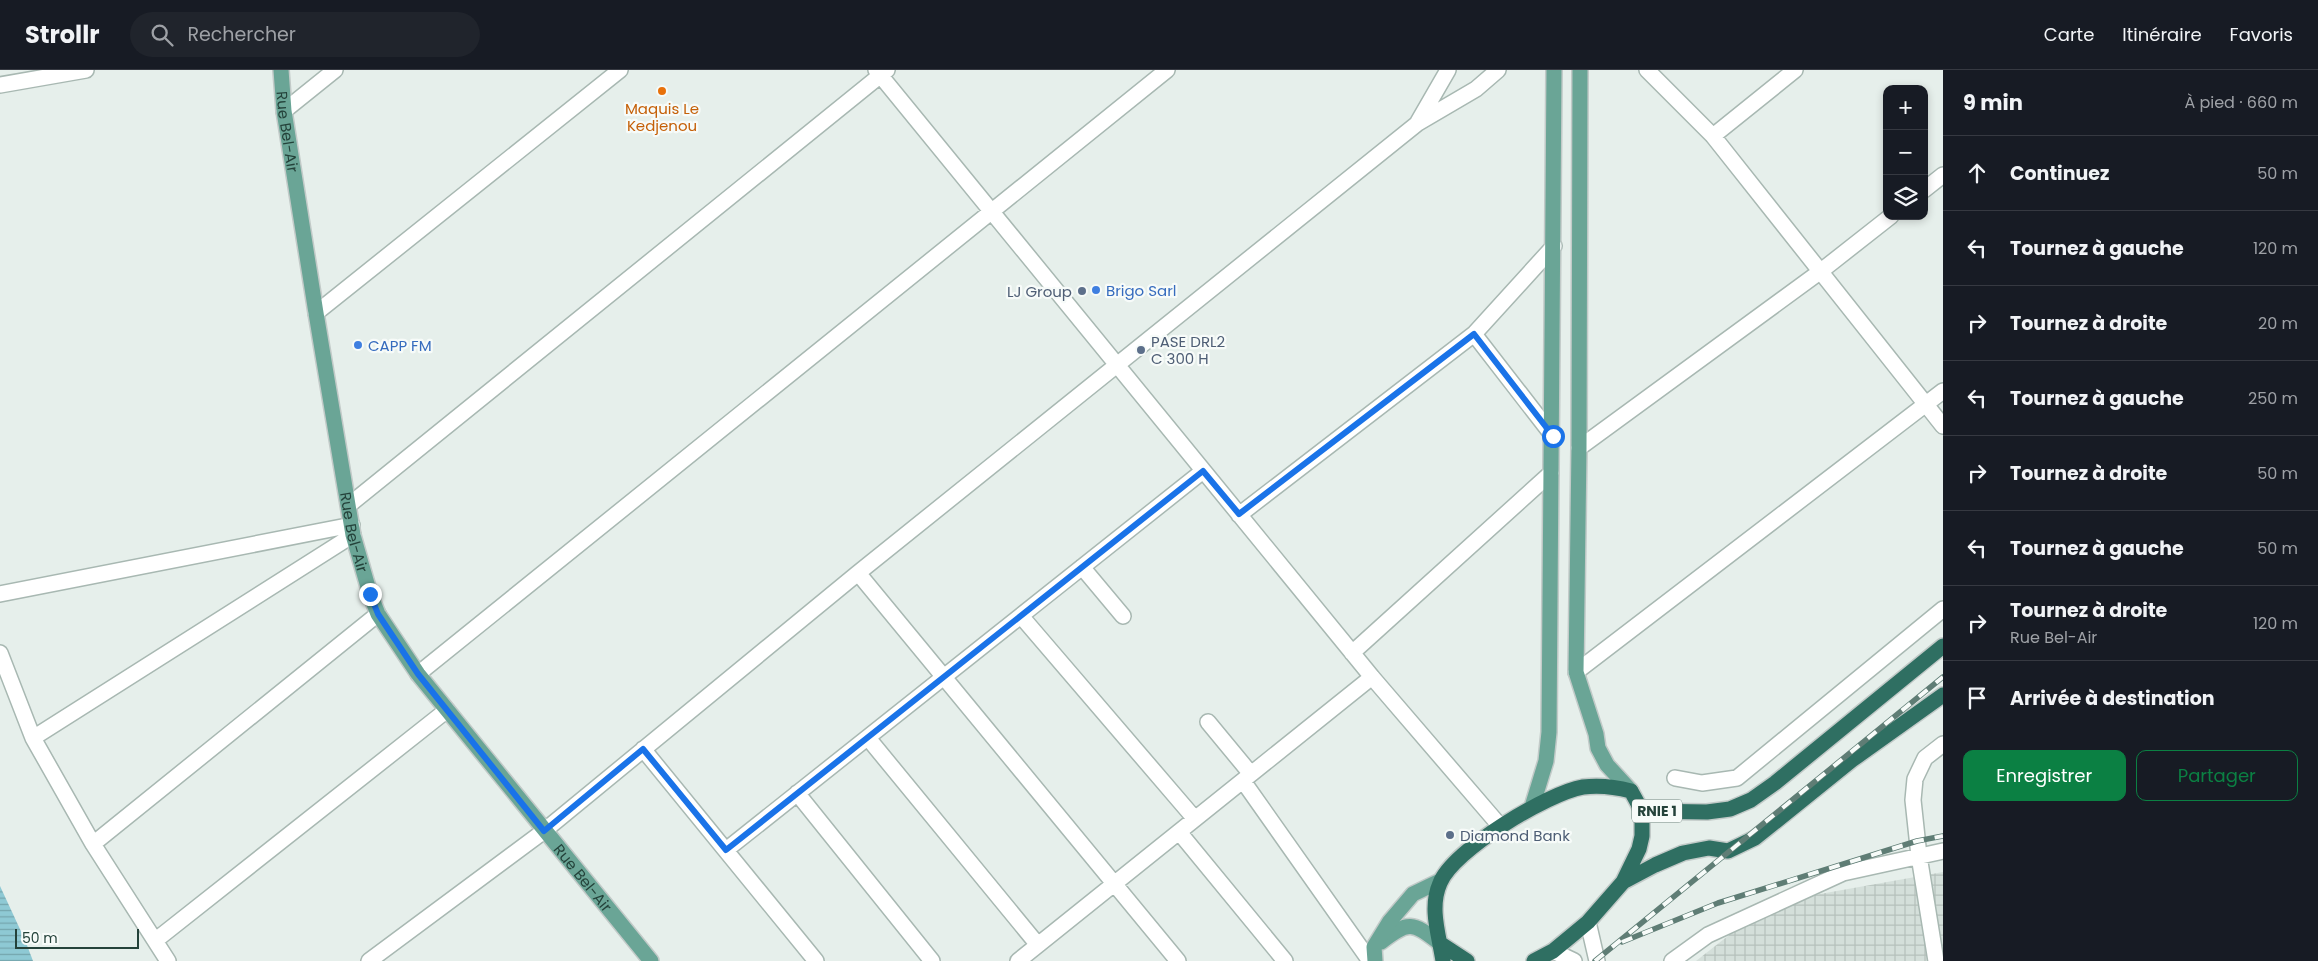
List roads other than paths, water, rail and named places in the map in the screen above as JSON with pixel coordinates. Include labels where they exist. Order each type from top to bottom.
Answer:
[{"type":"highway","name":"RNIE 1","points":[[1642,811],[1707,812],[1730,809],[1751,800],[1775,783],[1943,646]]},
{"type":"highway","name":"RNIE 1","points":[[1623,882],[1654,864],[1683,853],[1709,848],[1728,851],[1755,838],[1852,760],[1943,695]]},
{"type":"highway","name":"RNIE 1","points":[[1444,961],[1433,906],[1440,881],[1459,860],[1500,826],[1532,807],[1566,791],[1584,787],[1603,786],[1632,791],[1642,811],[1642,836],[1639,850],[1623,882],[1588,922],[1553,952],[1534,961]]},
{"type":"highway","points":[[1441,944],[1467,961]]},
{"type":"main road","name":"Rue Bel-Air","points":[[281,70],[284,111],[348,505],[370,594],[378,614],[418,674],[651,961]]},
{"type":"main road","points":[[1532,807],[1546,761],[1549,732],[1553,436],[1554,70]]},
{"type":"main road","points":[[1580,70],[1579,448],[1576,672],[1596,734],[1598,748],[1607,765],[1632,791]]},
{"type":"main road","points":[[1373,956],[1390,921],[1413,894],[1440,881]]},
{"type":"main road","points":[[1373,956],[1398,928],[1404,926],[1418,928],[1441,944]]},
{"type":"street","points":[[0,85],[86,70]]},
{"type":"street","points":[[284,111],[335,70]]},
{"type":"street","points":[[316,313],[620,70]]},
{"type":"street","points":[[418,674],[1168,70]]},
{"type":"street","points":[[1418,123],[1448,70]]},
{"type":"street","points":[[369,961],[544,831],[1116,364],[1418,123],[1476,89],[1498,70]]},
{"type":"street","points":[[1647,70],[1713,136],[1943,426]]},
{"type":"street","points":[[1713,136],[1795,70]]},
{"type":"street","points":[[348,505],[881,72],[1352,653],[1500,826]]},
{"type":"street","points":[[1928,187],[1943,175]]},
{"type":"street","points":[[1579,448],[1821,272],[1886,220]]},
{"type":"street","points":[[1239,514],[1474,334],[1554,246]]},
{"type":"street","points":[[1474,334],[1553,436]]},
{"type":"street","points":[[1576,672],[1943,392]]},
{"type":"street","points":[[726,850],[1203,471]]},
{"type":"street","points":[[1352,653],[1551,473]]},
{"type":"street","points":[[0,594],[353,530]]},
{"type":"street","points":[[34,738],[353,530]]},
{"type":"street","points":[[1082,567],[1123,616]]},
{"type":"street","points":[[858,573],[1178,961]]},
{"type":"street","points":[[1675,778],[1702,783],[1737,778],[1943,608]]},
{"type":"street","points":[[93,844],[378,614]]},
{"type":"street","points":[[1021,616],[1195,819]]},
{"type":"street","points":[[0,653],[34,738],[93,844],[168,961]]},
{"type":"street","points":[[1018,961],[1372,677]]},
{"type":"street","points":[[156,940],[447,710]]},
{"type":"street","points":[[1208,722],[1373,956]]},
{"type":"street","points":[[868,738],[1038,945]]},
{"type":"street","points":[[1936,961],[1918,856],[1913,800],[1915,779],[1925,758],[1943,744]]},
{"type":"street","points":[[643,749],[816,961]]},
{"type":"street","points":[[798,794],[932,961]]},
{"type":"street","points":[[1179,832],[1286,961]]},
{"type":"street","points":[[1672,961],[1708,935],[1843,873],[1943,851]]},
{"type":"street","points":[[1588,922],[1597,961]]},
{"type":"street","points":[[1553,952],[1574,961]]},
{"type":"water","points":[[0,886],[25,940],[33,961],[0,961]]},
{"type":"railway","points":[[1595,961],[1943,677]]},
{"type":"railway","points":[[1622,942],[1718,903],[1917,841],[1943,836]]},
{"type":"place","name":"Maquis Le Kedjenou","points":[[662,91]]},
{"type":"place","name":"Brigo Sarl","points":[[1096,290]]},
{"type":"place","name":"LJ Group","points":[[1082,291]]},
{"type":"place","name":"CAPP FM","points":[[358,345]]},
{"type":"place","name":"PASE DRL2 C 300 H","points":[[1141,350]]},
{"type":"place","name":"Diamond Bank","points":[[1450,835]]}]
